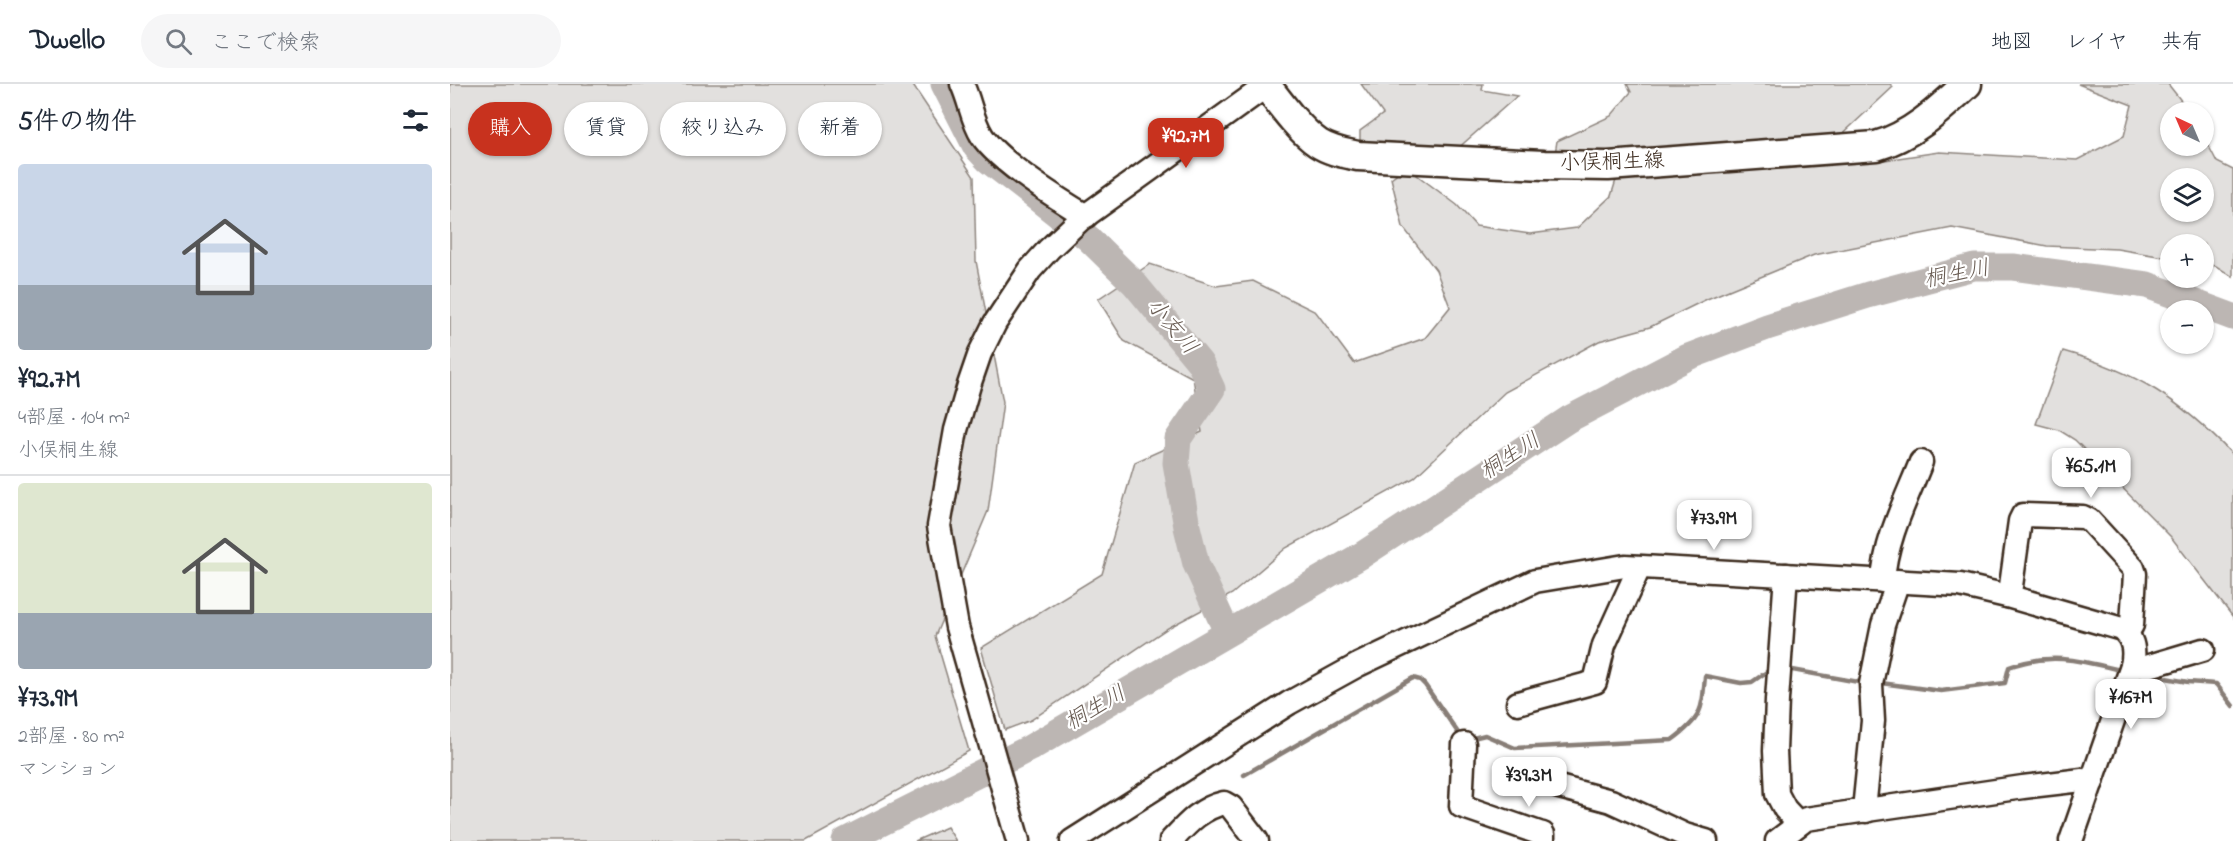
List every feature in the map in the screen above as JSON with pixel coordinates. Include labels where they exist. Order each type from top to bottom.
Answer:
[{"type":"main road","name":"小俣桐生線","points":[[1266,85],[1305,132],[1318,143],[1343,153],[1521,164],[1608,166],[1876,146],[1904,135],[1919,125],[1967,84]]},
{"type":"street","points":[[962,84],[968,96],[973,120],[994,152],[1078,222]]},
{"type":"street","points":[[1018,841],[957,627],[939,526],[956,430],[980,353],[995,323],[1030,270],[1078,222],[1266,85]]},
{"type":"street","points":[[1866,811],[1865,800],[1873,722],[1871,684],[1883,625],[1893,600],[1888,548],[1921,462]]},
{"type":"street","points":[[2007,596],[2012,586],[2020,521],[2023,515],[2083,517],[2089,520],[2133,568],[2135,574],[2132,625],[2127,633]]},
{"type":"street","points":[[1072,841],[1288,703],[1358,665],[1535,581],[1613,567],[1960,585],[2115,626],[2127,633],[2134,652],[2132,666],[2071,841]]},
{"type":"street","points":[[1518,703],[1595,682],[1604,645],[1639,568]]},
{"type":"street","points":[[1786,575],[1777,700],[1775,751],[1777,794],[1785,809],[1799,824]]},
{"type":"street","points":[[2132,666],[2146,667],[2203,650]]},
{"type":"street","points":[[1464,744],[1461,806],[1539,832],[1543,834],[1544,841]]},
{"type":"street","points":[[1777,841],[1806,819],[2024,787],[2082,780],[2092,782]]},
{"type":"street","points":[[1559,787],[1611,801],[1685,835],[1706,841]]},
{"type":"street","points":[[1171,841],[1196,815],[1230,797],[1232,807],[1257,841]]},
{"type":"shaded area","points":[[450,84],[912,84],[974,177],[976,261],[1003,402],[988,511],[935,636],[969,751],[806,841],[450,841]]},
{"type":"shaded area","points":[[1361,84],[1483,84],[1482,90],[1517,96],[1456,150],[1360,145],[1360,131],[1383,114]]},
{"type":"shaded area","points":[[1627,84],[1890,84],[1893,87],[1837,139],[1555,154],[1557,141],[1611,116],[1631,92]]},
{"type":"shaded area","points":[[2078,84],[2168,84],[2182,102],[2160,102],[2160,156],[2214,156],[2217,162],[2233,170],[2233,277],[2214,266],[2214,234],[2160,234],[2160,256],[2117,249],[2047,246],[1952,228],[1814,255],[1707,299],[1650,327],[1599,341],[1505,392],[1414,478],[1286,548],[1232,594],[1168,628],[1031,720],[1005,730],[981,648],[1102,574],[1135,462],[1202,432],[1193,378],[1124,341],[1098,299],[1150,264],[1216,286],[1253,281],[1316,312],[1354,363],[1425,338],[1450,307],[1436,270],[1403,227],[1391,178],[1406,167],[1457,205],[1476,226],[1530,234],[1577,228],[1611,196],[1617,177],[1878,161],[1939,152],[2077,160],[2124,136],[2132,105]]},
{"type":"shaded area","points":[[2063,351],[2114,369],[2156,390],[2194,418],[2233,455],[2233,617],[2171,537],[2075,440],[2059,430],[2036,424]]},
{"type":"shaded area","points":[[947,827],[956,841],[915,841]]},
{"type":"waterway","name":"小友川","points":[[944,84],[976,147],[987,159],[1088,238],[1134,283],[1200,363],[1212,389],[1178,439],[1176,463],[1196,564],[1227,632]]},
{"type":"waterway","name":"桐生川","points":[[845,841],[1030,748],[1362,555],[1569,419],[1688,357],[1767,327],[1868,295],[1974,267],[2013,267],[2147,285],[2233,317]]},
{"type":"waterway","points":[[1881,683],[1941,691],[2005,683],[2009,667],[2024,662],[2051,659],[2078,661],[2120,670]]},
{"type":"waterway","points":[[1787,669],[1864,683]]},
{"type":"waterway","points":[[1469,739],[1485,735],[1515,748],[1672,740],[1689,726],[1699,713],[1705,676],[1741,683],[1752,682],[1768,671]]},
{"type":"waterway","points":[[2160,677],[2216,684],[2233,706]]},
{"type":"waterway","points":[[1244,775],[1413,678],[1425,685],[1461,737]]}]
